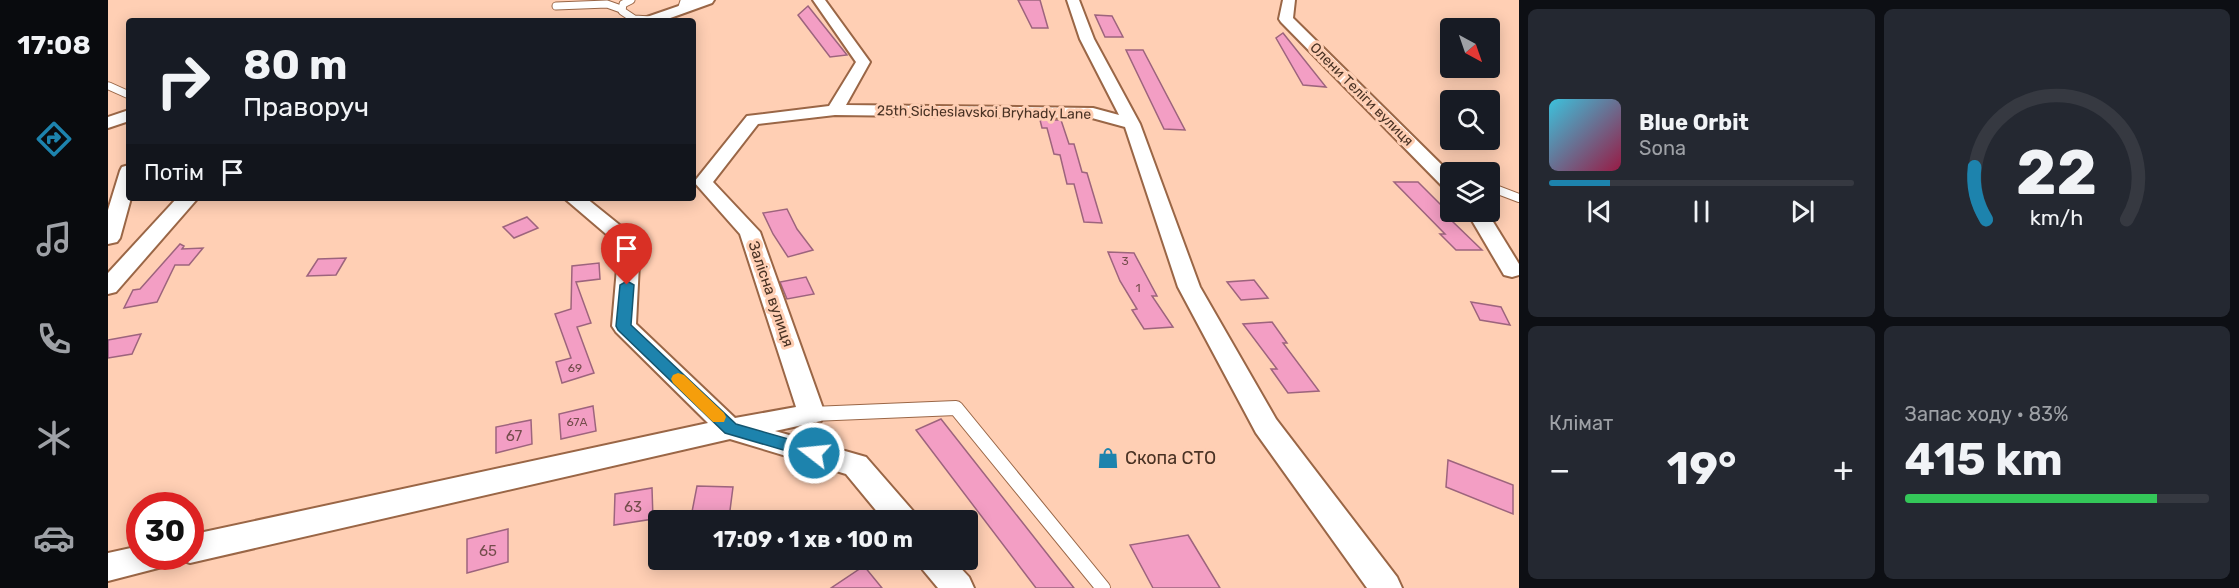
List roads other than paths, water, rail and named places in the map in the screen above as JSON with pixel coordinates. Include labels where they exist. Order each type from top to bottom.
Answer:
[{"type":"street","points":[[819,0],[863,62],[835,110]]},
{"type":"street","points":[[1073,0],[1087,39],[1132,124],[1189,286],[1266,426],[1386,588]]},
{"type":"street","name":"Олени Теліги вулиця","points":[[1289,0],[1286,19],[1440,166]]},
{"type":"street","points":[[657,18],[692,3]]},
{"type":"street","name":"25th Sicheslavskoi Bryhady Lane","points":[[835,110],[1093,113],[1132,124]]},
{"type":"street","name":"Залісна вулиця","points":[[813,414],[750,231],[703,182],[753,120],[835,110]]},
{"type":"street","points":[[108,123],[126,116]]},
{"type":"street","points":[[126,181],[109,237],[112,261],[127,264]]},
{"type":"street","points":[[108,287],[185,201]]},
{"type":"street","points":[[578,201],[630,243],[624,326],[730,429],[856,465],[894,510]]},
{"type":"street","points":[[1484,222],[1517,271]]},
{"type":"street","points":[[204,546],[730,429],[813,414]]},
{"type":"street","points":[[108,567],[126,563]]},
{"type":"street","points":[[943,570],[958,588]]},
{"type":"lane","points":[[617,18],[621,10],[631,0]]},
{"type":"lane","points":[[556,6],[607,4],[633,18]]},
{"type":"lane","points":[[109,86],[126,93]]},
{"type":"lane","points":[[1500,191],[1519,198]]},
{"type":"lane","points":[[813,414],[956,408],[1103,588]]},
{"type":"place","name":"Скопа СТО","points":[[1108,458]]}]
